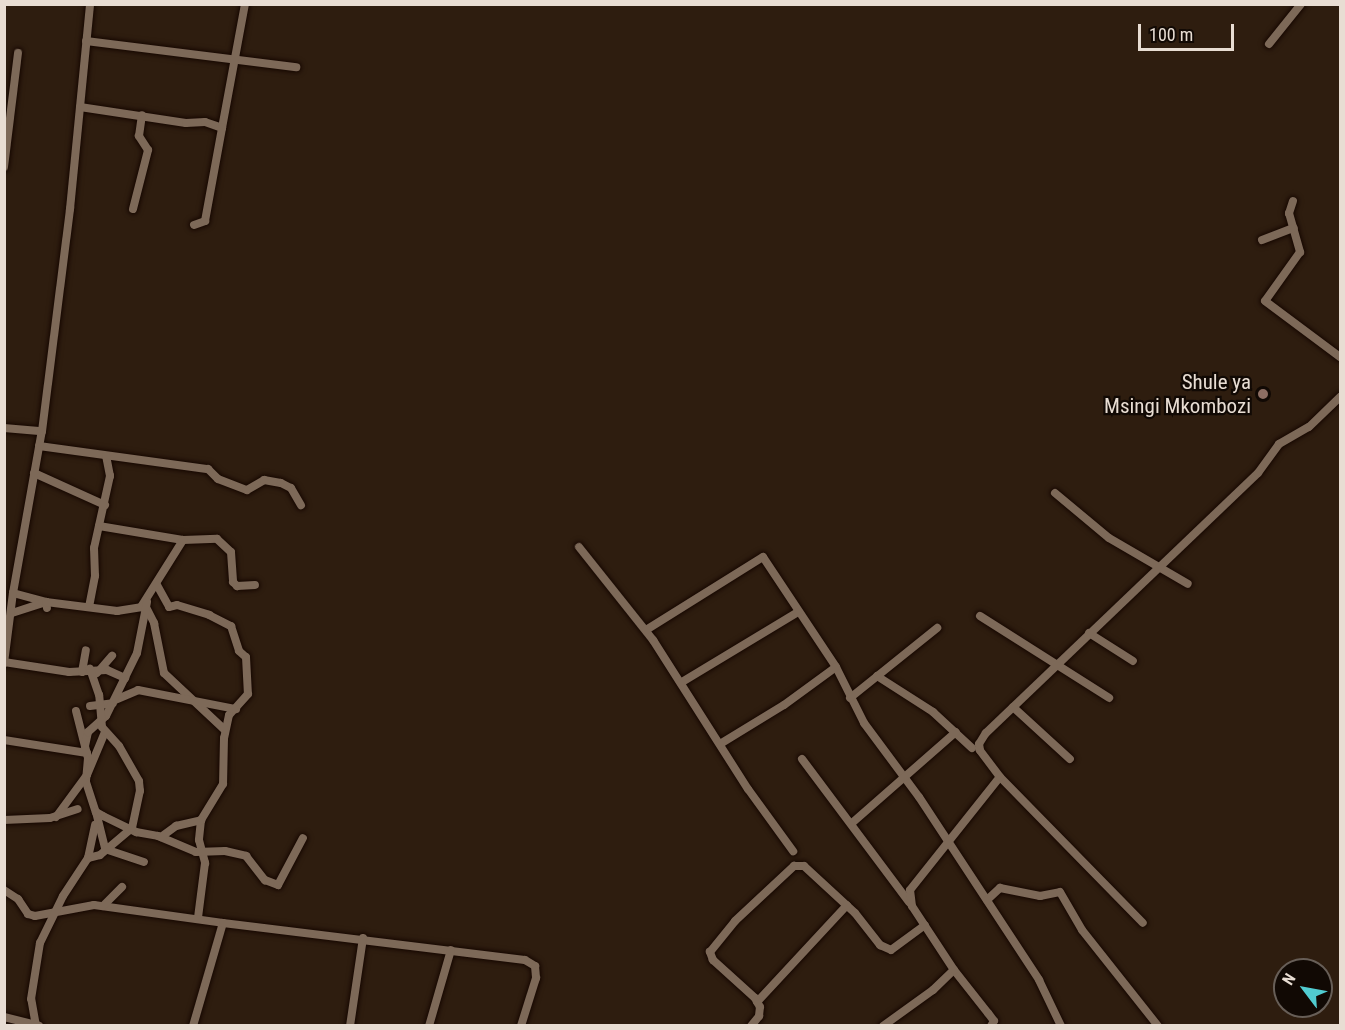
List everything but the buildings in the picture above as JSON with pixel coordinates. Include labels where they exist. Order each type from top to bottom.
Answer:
[{"type":"street","points":[[90,4],[42,431],[12,593],[12,613],[5,663],[90,670],[125,678]]},
{"type":"street","points":[[194,225],[205,221],[245,4]]},
{"type":"street","points":[[1269,44],[1301,4]]},
{"type":"street","points":[[86,41],[296,67]]},
{"type":"street","points":[[4,167],[18,53]]},
{"type":"street","points":[[80,107],[186,123],[205,122],[222,128]]},
{"type":"street","points":[[133,209],[148,150],[139,135],[142,116]]},
{"type":"street","points":[[1293,201],[1289,213],[1300,252],[1265,302],[1341,357]]},
{"type":"street","points":[[1262,240],[1294,228]]},
{"type":"street","points":[[1143,923],[1000,777],[979,744],[1013,707],[1156,567],[1258,473],[1279,444],[1309,427],[1341,397]]},
{"type":"street","points":[[4,428],[42,431]]},
{"type":"street","points":[[39,446],[208,469],[218,479],[247,490],[264,480],[281,483],[291,488],[301,505]]},
{"type":"street","points":[[89,607],[95,576],[93,548],[110,476],[106,456]]},
{"type":"street","points":[[34,473],[105,505]]},
{"type":"street","points":[[1055,493],[1109,537],[1188,584]]},
{"type":"street","points":[[99,526],[183,540],[217,539],[231,552],[233,582],[237,586],[255,585]]},
{"type":"street","points":[[79,733],[88,732],[102,720],[114,701],[137,653],[147,605],[183,540]]},
{"type":"street","points":[[579,547],[645,630],[682,682],[763,813],[793,851]]},
{"type":"street","points":[[645,630],[763,557],[836,667],[864,723],[905,777],[1050,997],[1061,1026]]},
{"type":"street","points":[[157,585],[169,607],[177,605],[210,615],[231,626],[239,651],[246,657],[248,694],[229,715],[225,730],[223,784],[201,820],[203,897],[198,918]]},
{"type":"street","points":[[12,593],[46,605]]},
{"type":"street","points":[[12,613],[46,605],[127,611],[147,605]]},
{"type":"street","points":[[147,605],[154,622],[164,673],[174,686],[200,703],[225,730]]},
{"type":"street","points":[[682,682],[798,612]]},
{"type":"street","points":[[980,616],[1109,698]]},
{"type":"street","points":[[850,698],[937,628]]},
{"type":"street","points":[[1089,633],[1133,661]]},
{"type":"street","points":[[86,650],[105,732],[119,746],[139,781],[132,828],[105,849],[88,858]]},
{"type":"street","points":[[90,670],[112,656]]},
{"type":"street","points":[[720,744],[784,705],[836,667]]},
{"type":"street","points":[[877,676],[956,732],[972,748]]},
{"type":"street","points":[[90,706],[114,701],[138,690],[236,709]]},
{"type":"street","points":[[1013,707],[1070,759]]},
{"type":"street","points":[[76,711],[79,733],[86,750]]},
{"type":"street","points":[[88,732],[87,776],[105,849]]},
{"type":"street","points":[[56,817],[87,776],[105,732]]},
{"type":"street","points":[[852,823],[956,732]]},
{"type":"street","points":[[4,740],[86,750]]},
{"type":"street","points":[[802,759],[852,823],[912,906],[954,970],[994,1021],[991,1026]]},
{"type":"street","points":[[912,906],[910,890],[949,845],[1000,777]]},
{"type":"street","points":[[4,820],[56,817],[78,809]]},
{"type":"street","points":[[96,812],[132,828],[202,852],[246,856],[265,880],[278,885],[303,837]]},
{"type":"street","points":[[4,1017],[37,1025],[32,977],[40,943],[88,858],[96,812]]},
{"type":"street","points":[[161,837],[177,826],[201,820]]},
{"type":"street","points":[[105,849],[144,862]]},
{"type":"street","points":[[751,1026],[759,1016],[757,1002],[713,960],[710,952],[720,937],[794,866],[804,866],[847,906],[880,945],[891,950],[925,925]]},
{"type":"street","points":[[103,906],[122,887]]},
{"type":"street","points":[[987,900],[1000,888],[1040,896],[1060,892],[1082,930],[1158,1026]]},
{"type":"street","points":[[4,890],[18,899],[28,914],[103,906],[525,960],[535,966],[537,978],[521,1026]]},
{"type":"street","points":[[757,1002],[847,906]]},
{"type":"street","points":[[194,1026],[223,922]]},
{"type":"street","points":[[350,1026],[363,938]]},
{"type":"street","points":[[429,1026],[452,950]]},
{"type":"street","points":[[883,1026],[933,990],[954,970]]},
{"type":"place","name":"Shule ya Msingi Mkombozi","points":[[1263,394]]}]
